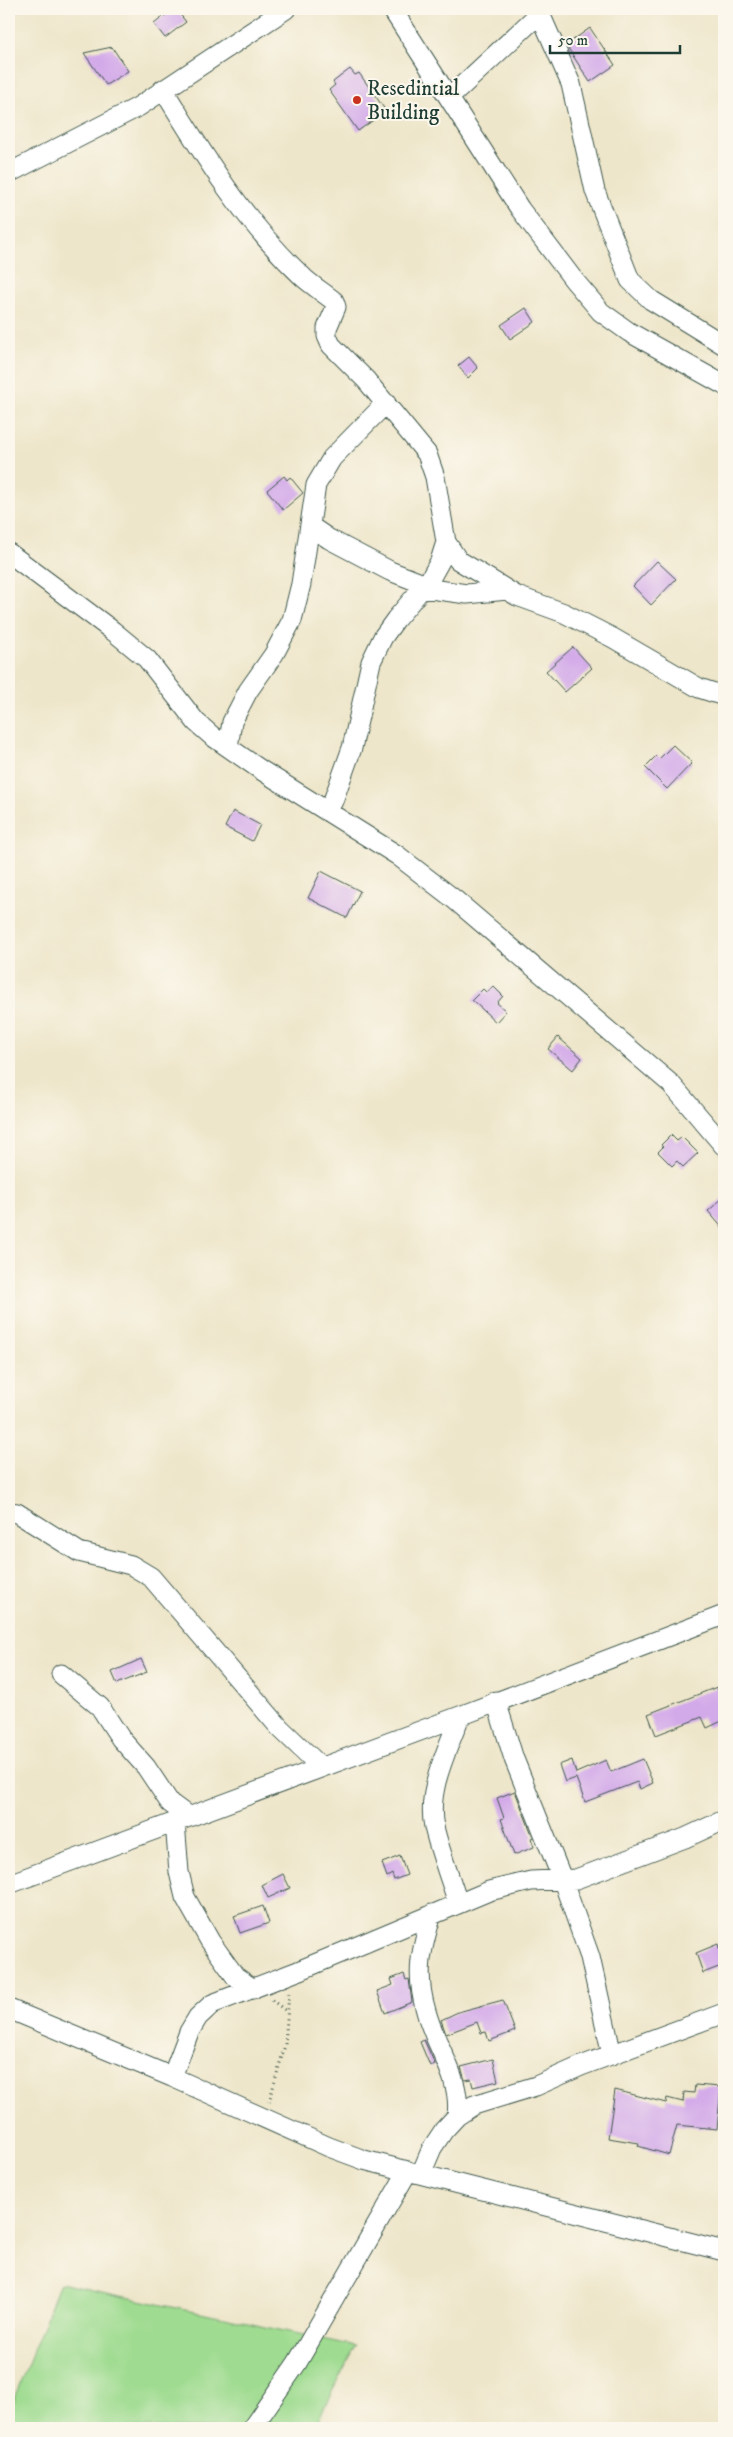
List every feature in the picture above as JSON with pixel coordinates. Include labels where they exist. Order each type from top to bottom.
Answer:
[{"type":"street","points":[[9,173],[138,107],[163,88],[286,9]]},
{"type":"street","points":[[392,9],[520,209],[573,279],[601,312],[629,332],[724,385]]},
{"type":"street","points":[[449,98],[539,11],[571,84],[595,192],[630,280],[651,300],[724,345]]},
{"type":"street","points":[[163,88],[214,168],[268,240],[304,278],[334,301],[336,307],[327,336],[331,345],[386,403],[427,454],[435,478],[446,542],[458,560],[517,596],[564,613],[605,634],[699,688],[724,696]]},
{"type":"street","points":[[228,747],[232,722],[292,620],[301,584],[316,485],[332,458],[386,403]]},
{"type":"street","points":[[310,526],[329,539],[390,571],[424,586],[467,594],[507,590]]},
{"type":"street","points":[[326,811],[333,801],[352,748],[371,662],[383,637],[424,586],[440,561],[446,542]]},
{"type":"street","points":[[9,553],[147,659],[196,722],[228,747],[397,855],[454,899],[671,1084],[724,1146]]},
{"type":"street","points":[[9,1512],[17,1513],[79,1552],[131,1565],[151,1576],[280,1728],[320,1766]]},
{"type":"street","points":[[9,1884],[320,1766],[460,1716],[724,1615]]},
{"type":"street","points":[[61,1674],[100,1707],[121,1739],[146,1767],[182,1819],[179,1872],[185,1897],[210,1941],[235,1976],[253,1989]]},
{"type":"street","points":[[496,1701],[514,1759],[563,1881],[590,1958],[612,2055]]},
{"type":"street","points":[[458,1903],[434,1825],[433,1805],[442,1766],[460,1716]]},
{"type":"street","points":[[172,2077],[189,2032],[198,2017],[212,2004],[298,1971],[458,1903],[510,1885],[532,1881],[576,1879],[622,1863],[724,1820]]},
{"type":"street","points":[[432,1914],[420,1955],[421,1991],[426,2013],[453,2077],[458,2097],[457,2116]]},
{"type":"street","points":[[12,2008],[172,2077],[329,2148],[415,2173],[724,2251]]},
{"type":"street","points":[[252,2428],[297,2363],[415,2173],[444,2130],[457,2116],[474,2105],[536,2086],[724,2013]]},
{"type":"path","points":[[264,2119],[282,2060],[285,2045],[287,2005],[298,1971]]},
{"type":"green space","points":[[60,2283],[355,2346],[314,2428],[9,2428],[9,2411]]},
{"type":"building","points":[[173,9],[176,9],[186,22],[165,38],[154,24]]},
{"type":"building","points":[[590,28],[615,65],[590,82],[566,45]]},
{"type":"building","points":[[112,47],[128,71],[106,85],[84,53]]},
{"type":"building","name":"Resedintial Building","points":[[350,69],[355,75],[359,73],[386,111],[358,131],[329,90],[335,85],[333,82]]},
{"type":"building","points":[[526,308],[535,322],[510,339],[501,325]]},
{"type":"building","points":[[469,357],[478,368],[468,378],[458,366]]},
{"type":"building","points":[[284,476],[287,480],[290,477],[303,493],[283,510],[267,490]]},
{"type":"building","points":[[657,561],[676,579],[651,605],[633,586]]},
{"type":"building","points":[[573,647],[592,668],[565,692],[546,671]]},
{"type":"building","points":[[673,745],[692,763],[667,789],[645,767],[657,755],[660,758]]},
{"type":"building","points":[[233,811],[260,825],[252,841],[225,827]]},
{"type":"building","points":[[321,871],[360,891],[347,918],[308,898]]},
{"type":"building","points":[[493,986],[503,996],[497,1003],[506,1011],[496,1022],[472,1000],[483,989],[487,993]]},
{"type":"building","points":[[558,1037],[582,1058],[573,1070],[548,1049]]},
{"type":"building","points":[[671,1135],[677,1141],[682,1137],[698,1153],[683,1167],[677,1161],[672,1166],[658,1152],[663,1147],[661,1145]]},
{"type":"building","points":[[724,1197],[724,1230],[708,1211]]},
{"type":"building","points":[[141,1659],[147,1672],[117,1684],[112,1672]]},
{"type":"building","points":[[717,1687],[724,1705],[724,1720],[707,1728],[702,1717],[656,1735],[648,1714]]},
{"type":"building","points":[[643,1759],[653,1783],[640,1789],[637,1782],[585,1802],[576,1778],[565,1782],[559,1765],[572,1760],[576,1773],[606,1760],[611,1772]]},
{"type":"building","points":[[515,1791],[533,1837],[531,1838],[534,1847],[514,1855],[501,1819],[504,1818],[497,1798]]},
{"type":"building","points":[[400,1856],[407,1875],[394,1880],[392,1874],[387,1877],[382,1863]]},
{"type":"building","points":[[283,1874],[290,1888],[268,1898],[262,1885]]},
{"type":"building","points":[[263,1906],[269,1923],[240,1933],[234,1916]]},
{"type":"building","points":[[718,1944],[724,1965],[703,1973],[696,1953]]},
{"type":"building","points":[[404,1974],[406,1980],[409,1979],[412,2002],[385,2013],[377,1991],[393,1985],[391,1979]]},
{"type":"building","points":[[503,2000],[515,2031],[489,2041],[486,2032],[481,2033],[477,2022],[446,2034],[441,2020],[458,2012]]},
{"type":"building","points":[[424,2040],[435,2064],[430,2066],[420,2042]]},
{"type":"building","points":[[493,2059],[498,2081],[473,2087],[471,2079],[465,2080],[461,2067]]},
{"type":"building","points":[[695,2085],[721,2087],[717,2129],[677,2125],[669,2155],[638,2146],[639,2143],[608,2138],[615,2090],[666,2103],[667,2098],[683,2102],[684,2092],[694,2093]]},
{"type":"place","name":"Resedintial Building","points":[[357,100]]}]
